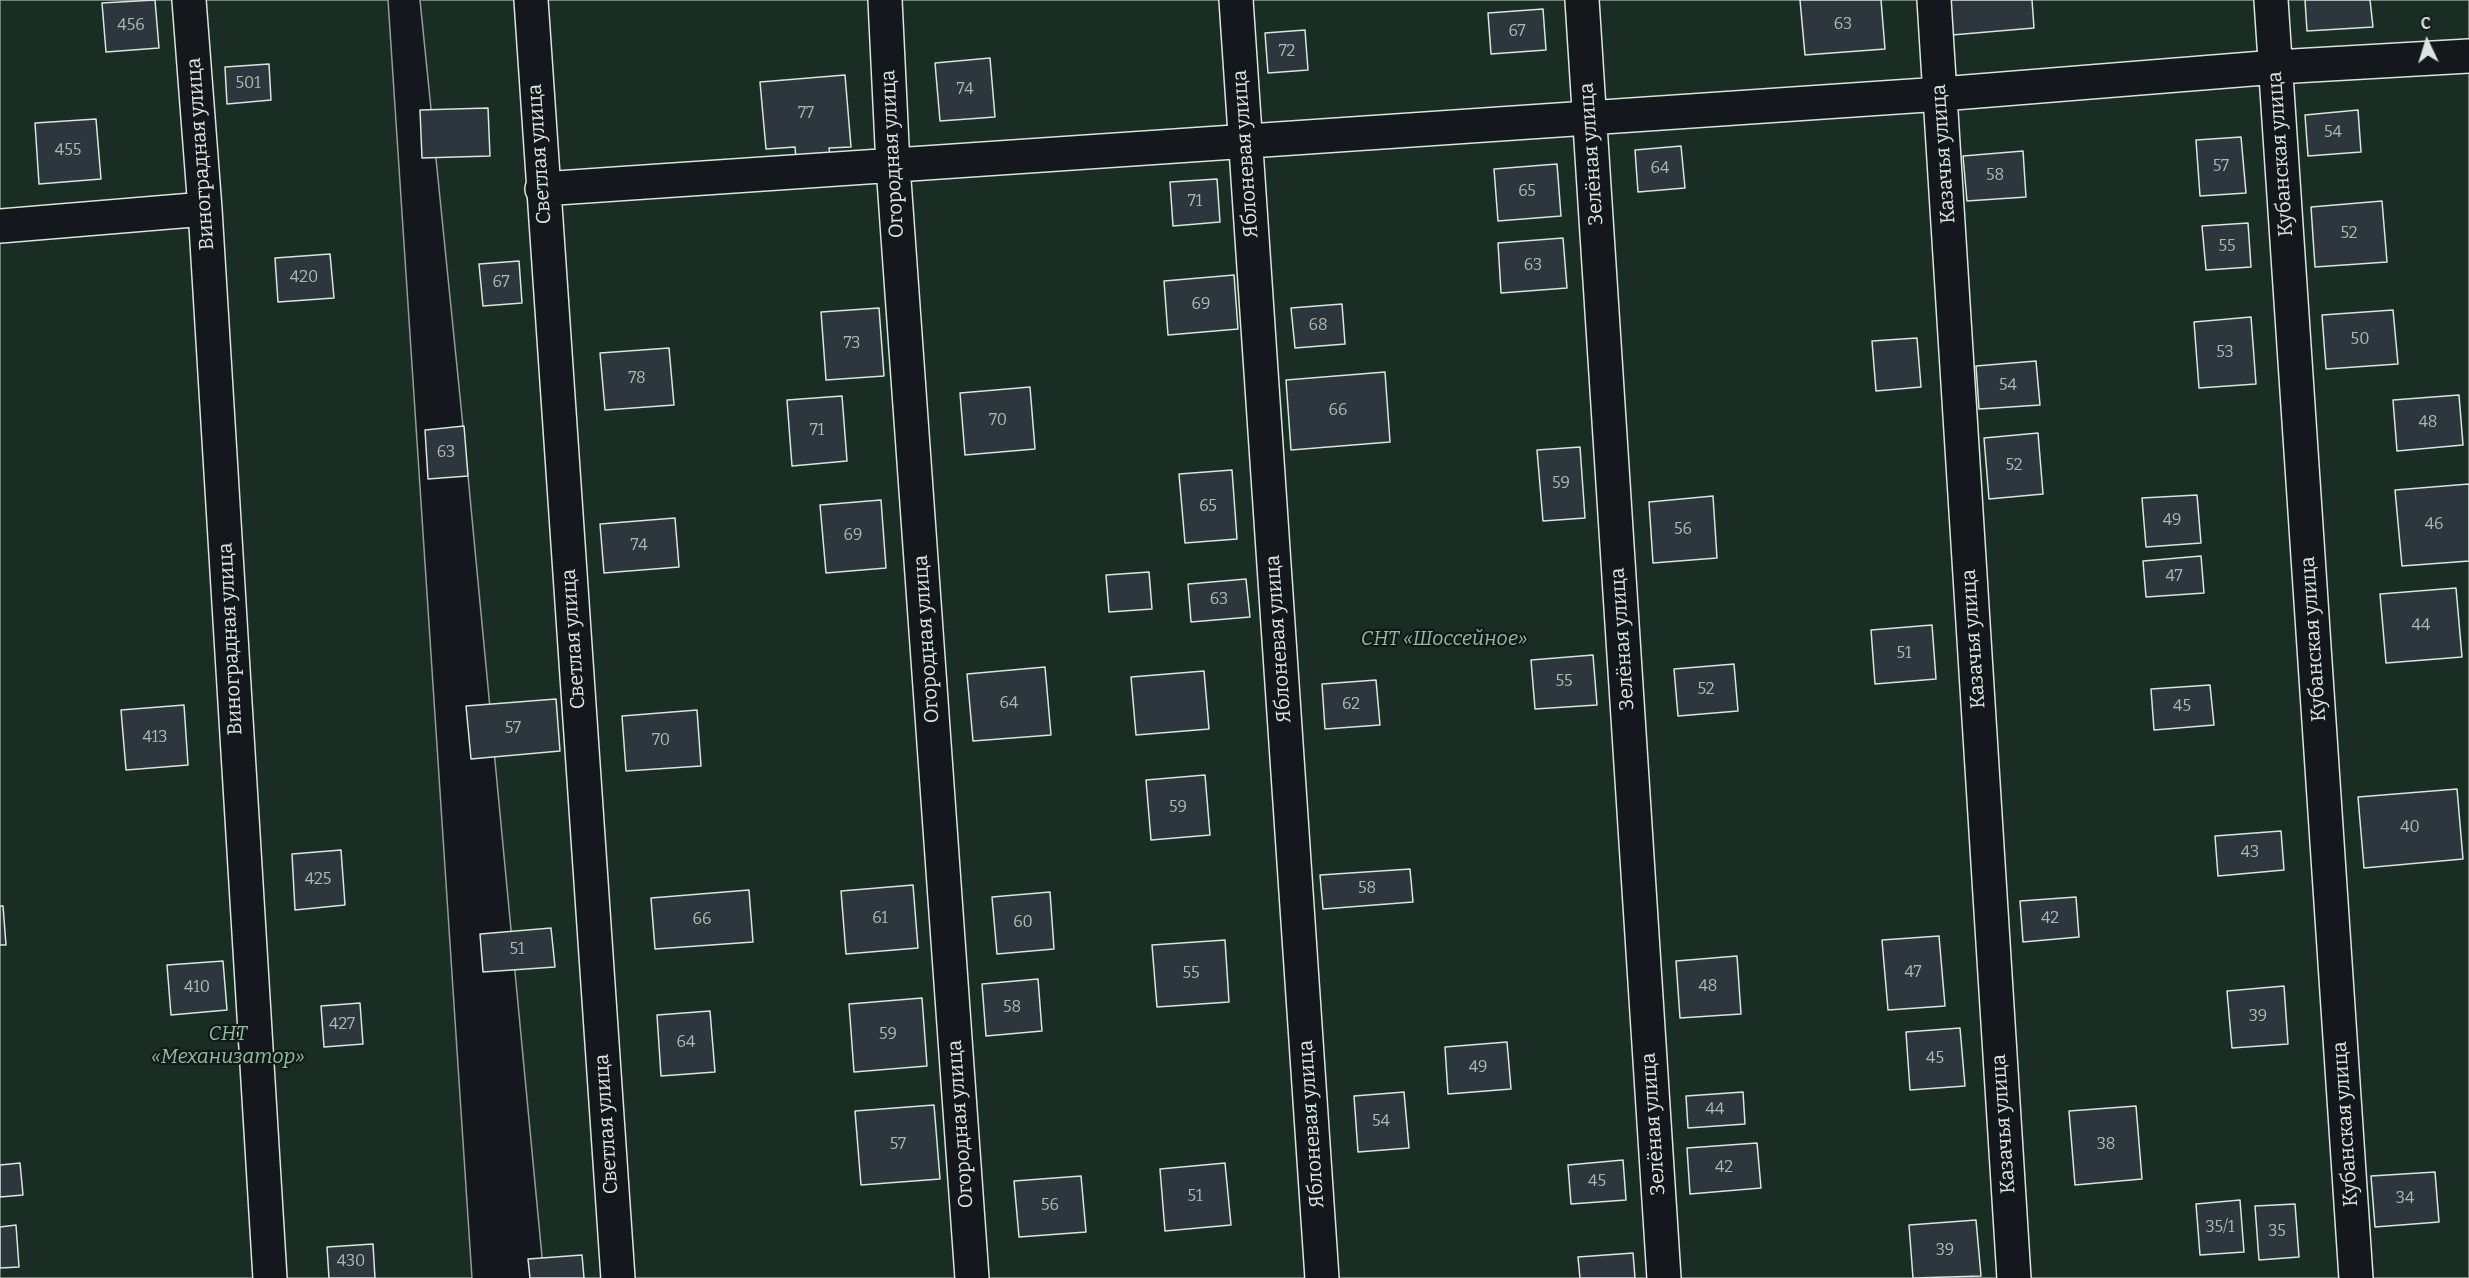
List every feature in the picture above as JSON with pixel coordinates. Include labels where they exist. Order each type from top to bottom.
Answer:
[{"type":"street","name":"Виноградная улица","points":[[189,0],[205,209],[270,1278]]},
{"type":"street","name":"Светлая улица","points":[[531,0],[542,189],[618,1278]]},
{"type":"street","name":"Огородная улица","points":[[885,0],[893,166],[972,1278]]},
{"type":"street","name":"Яблоневая улица","points":[[1236,0],[1322,1278]]},
{"type":"street","name":"Зелёная улица","points":[[1582,0],[1664,1278]]},
{"type":"street","name":"Казачья улица","points":[[1934,0],[2014,1278]]},
{"type":"street","name":"Кубанская улица","points":[[2271,0],[2356,1278]]},
{"type":"street","points":[[542,189],[1590,116],[1941,94],[2276,67],[2469,56]]},
{"type":"street","points":[[0,226],[205,209]]},
{"type":"green space","name":"СНТ «Механизатор»","points":[[0,0],[388,0],[472,1278],[0,1278]]},
{"type":"green space","name":"СНТ «Шоссейное»","points":[[420,0],[2469,0],[2469,1278],[544,1278],[468,476]]},
{"type":"building","points":[[155,0],[159,48],[106,52],[102,3]]},
{"type":"building","points":[[1800,0],[1881,0],[1885,49],[1805,55]]},
{"type":"building","points":[[1949,0],[2032,0],[2034,28],[1952,35]]},
{"type":"building","points":[[2305,0],[2370,0],[2373,27],[2307,31]]},
{"type":"building","points":[[1543,9],[1546,50],[1491,54],[1488,13]]},
{"type":"building","points":[[1305,30],[1308,70],[1268,73],[1265,33]]},
{"type":"building","points":[[990,58],[995,117],[940,121],[935,63]]},
{"type":"building","points":[[269,64],[271,100],[227,104],[225,67]]},
{"type":"building","points":[[845,75],[851,147],[829,148],[830,156],[796,159],[795,147],[766,149],[760,82]]},
{"type":"building","points":[[488,108],[490,156],[422,158],[420,110]]},
{"type":"building","points":[[2358,110],[2361,152],[2308,156],[2305,115]]},
{"type":"building","points":[[96,119],[101,179],[39,184],[35,123]]},
{"type":"building","points":[[2241,137],[2246,193],[2200,196],[2196,140]]},
{"type":"building","points":[[1681,146],[1685,188],[1638,192],[1635,150]]},
{"type":"building","points":[[2023,151],[2026,197],[1967,201],[1963,156]]},
{"type":"building","points":[[1557,164],[1561,216],[1498,221],[1494,169]]},
{"type":"building","points":[[1217,179],[1220,222],[1173,226],[1170,182]]},
{"type":"building","points":[[2382,201],[2387,262],[2315,267],[2311,207]]},
{"type":"building","points":[[2248,223],[2251,267],[2206,270],[2202,226]]},
{"type":"building","points":[[1563,238],[1567,288],[1501,293],[1498,243]]},
{"type":"building","points":[[330,254],[334,298],[278,302],[275,258]]},
{"type":"building","points":[[519,261],[522,303],[483,306],[479,264]]},
{"type":"building","points":[[1234,275],[1238,329],[1168,335],[1164,281]]},
{"type":"building","points":[[1342,304],[1345,344],[1295,348],[1291,308]]},
{"type":"building","points":[[879,308],[884,376],[826,380],[821,312]]},
{"type":"building","points":[[2393,310],[2398,364],[2326,369],[2322,315]]},
{"type":"building","points":[[2251,317],[2256,384],[2199,388],[2194,322]]},
{"type":"building","points":[[1917,338],[1921,387],[1876,391],[1872,341]]},
{"type":"building","points":[[669,348],[674,405],[605,410],[600,353]]},
{"type":"building","points":[[2036,361],[2040,405],[1979,409],[1976,366]]},
{"type":"building","points":[[1385,372],[1390,442],[1291,450],[1286,380]]},
{"type":"building","points":[[1030,387],[1035,449],[965,455],[960,393]]},
{"type":"building","points":[[2459,395],[2463,445],[2397,451],[2393,400]]},
{"type":"building","points":[[842,396],[847,461],[792,466],[787,400]]},
{"type":"building","points":[[464,426],[468,476],[428,479],[425,430]]},
{"type":"building","points":[[2038,433],[2043,494],[1989,499],[1984,438]]},
{"type":"building","points":[[1580,447],[1585,518],[1543,521],[1537,450]]},
{"type":"building","points":[[1232,470],[1237,539],[1185,543],[1179,474]]},
{"type":"building","points":[[2469,484],[2469,561],[2402,566],[2395,490]]},
{"type":"building","points":[[2197,495],[2201,543],[2146,547],[2142,498]]},
{"type":"building","points":[[1713,496],[1717,558],[1653,563],[1649,502]]},
{"type":"building","points":[[881,500],[886,568],[826,573],[820,505]]},
{"type":"building","points":[[675,518],[679,567],[604,573],[600,524]]},
{"type":"building","points":[[2201,556],[2204,593],[2146,597],[2143,561]]},
{"type":"building","points":[[1149,572],[1152,609],[1109,612],[1106,575]]},
{"type":"building","points":[[1246,579],[1250,617],[1191,622],[1188,584]]},
{"type":"building","points":[[2456,588],[2462,657],[2386,663],[2380,594]]},
{"type":"building","points":[[1932,625],[1936,679],[1875,684],[1871,630]]},
{"type":"building","points":[[1593,655],[1597,705],[1535,709],[1531,660]]},
{"type":"building","points":[[1734,664],[1738,711],[1678,716],[1674,669]]},
{"type":"building","points":[[1045,667],[1051,735],[973,741],[967,674]]},
{"type":"building","points":[[1204,671],[1209,729],[1136,735],[1131,677]]},
{"type":"building","points":[[1376,680],[1380,725],[1325,729],[1322,684]]},
{"type":"building","points":[[2210,685],[2214,725],[2154,730],[2151,689]]},
{"type":"building","points":[[556,699],[560,751],[471,759],[466,706]]},
{"type":"building","points":[[184,705],[188,765],[126,770],[121,710]]},
{"type":"building","points":[[697,710],[701,766],[626,771],[622,716]]},
{"type":"building","points":[[1205,775],[1210,835],[1151,840],[1146,780]]},
{"type":"building","points":[[2457,789],[2463,859],[2364,868],[2358,797]]},
{"type":"building","points":[[2281,831],[2284,870],[2218,876],[2215,836]]},
{"type":"building","points":[[341,850],[345,905],[295,910],[292,854]]},
{"type":"building","points":[[1410,869],[1413,902],[1323,909],[1320,875]]},
{"type":"building","points":[[913,885],[918,948],[846,954],[841,891]]},
{"type":"building","points":[[749,890],[753,942],[655,949],[651,898]]},
{"type":"building","points":[[1050,892],[1054,949],[997,954],[992,897]]},
{"type":"building","points":[[2076,897],[2079,937],[2023,942],[2020,901]]},
{"type":"building","points":[[0,906],[3,906],[6,945],[0,945]]},
{"type":"building","points":[[551,928],[555,967],[483,972],[480,934]]},
{"type":"building","points":[[1939,936],[1945,1006],[1888,1010],[1882,940]]},
{"type":"building","points":[[1225,940],[1229,1002],[1157,1007],[1152,945]]},
{"type":"building","points":[[1737,956],[1741,1014],[1680,1018],[1676,961]]},
{"type":"building","points":[[223,961],[227,1010],[171,1015],[167,965]]},
{"type":"building","points":[[1038,979],[1042,1031],[986,1036],[982,984]]},
{"type":"building","points":[[2284,986],[2288,1044],[2232,1048],[2227,991]]},
{"type":"building","points":[[922,998],[927,1066],[854,1072],[849,1004]]},
{"type":"building","points":[[360,1003],[363,1044],[324,1047],[321,1006]]},
{"type":"building","points":[[710,1011],[715,1072],[661,1076],[657,1015]]},
{"type":"building","points":[[1960,1028],[1965,1086],[1910,1090],[1906,1032]]},
{"type":"building","points":[[1507,1042],[1511,1089],[1448,1094],[1445,1047]]},
{"type":"building","points":[[1404,1092],[1409,1148],[1358,1152],[1354,1096]]},
{"type":"building","points":[[1743,1092],[1745,1124],[1688,1128],[1686,1096]]},
{"type":"building","points":[[934,1105],[940,1179],[861,1185],[855,1111]]},
{"type":"building","points":[[2136,1106],[2142,1179],[2075,1185],[2069,1111]]},
{"type":"building","points":[[1757,1143],[1761,1188],[1690,1194],[1687,1148]]},
{"type":"building","points":[[1623,1160],[1626,1200],[1571,1204],[1568,1165]]},
{"type":"building","points":[[20,1163],[23,1195],[0,1197],[0,1165]]},
{"type":"building","points":[[1225,1163],[1231,1225],[1165,1231],[1160,1169]]},
{"type":"building","points":[[2435,1172],[2439,1222],[2375,1227],[2371,1176]]},
{"type":"building","points":[[1081,1176],[1086,1232],[1019,1237],[1014,1181]]},
{"type":"building","points":[[2240,1200],[2244,1252],[2200,1255],[2196,1204]]},
{"type":"building","points":[[2295,1204],[2299,1257],[2259,1260],[2255,1206]]},
{"type":"building","points":[[1976,1220],[1981,1276],[1913,1278],[1909,1225]]},
{"type":"building","points":[[16,1225],[19,1267],[0,1268],[0,1227]]},
{"type":"building","points":[[373,1244],[375,1278],[329,1278],[327,1247]]},
{"type":"building","points":[[1633,1253],[1635,1278],[1580,1278],[1578,1257]]},
{"type":"building","points":[[582,1255],[584,1278],[530,1278],[528,1259]]}]
